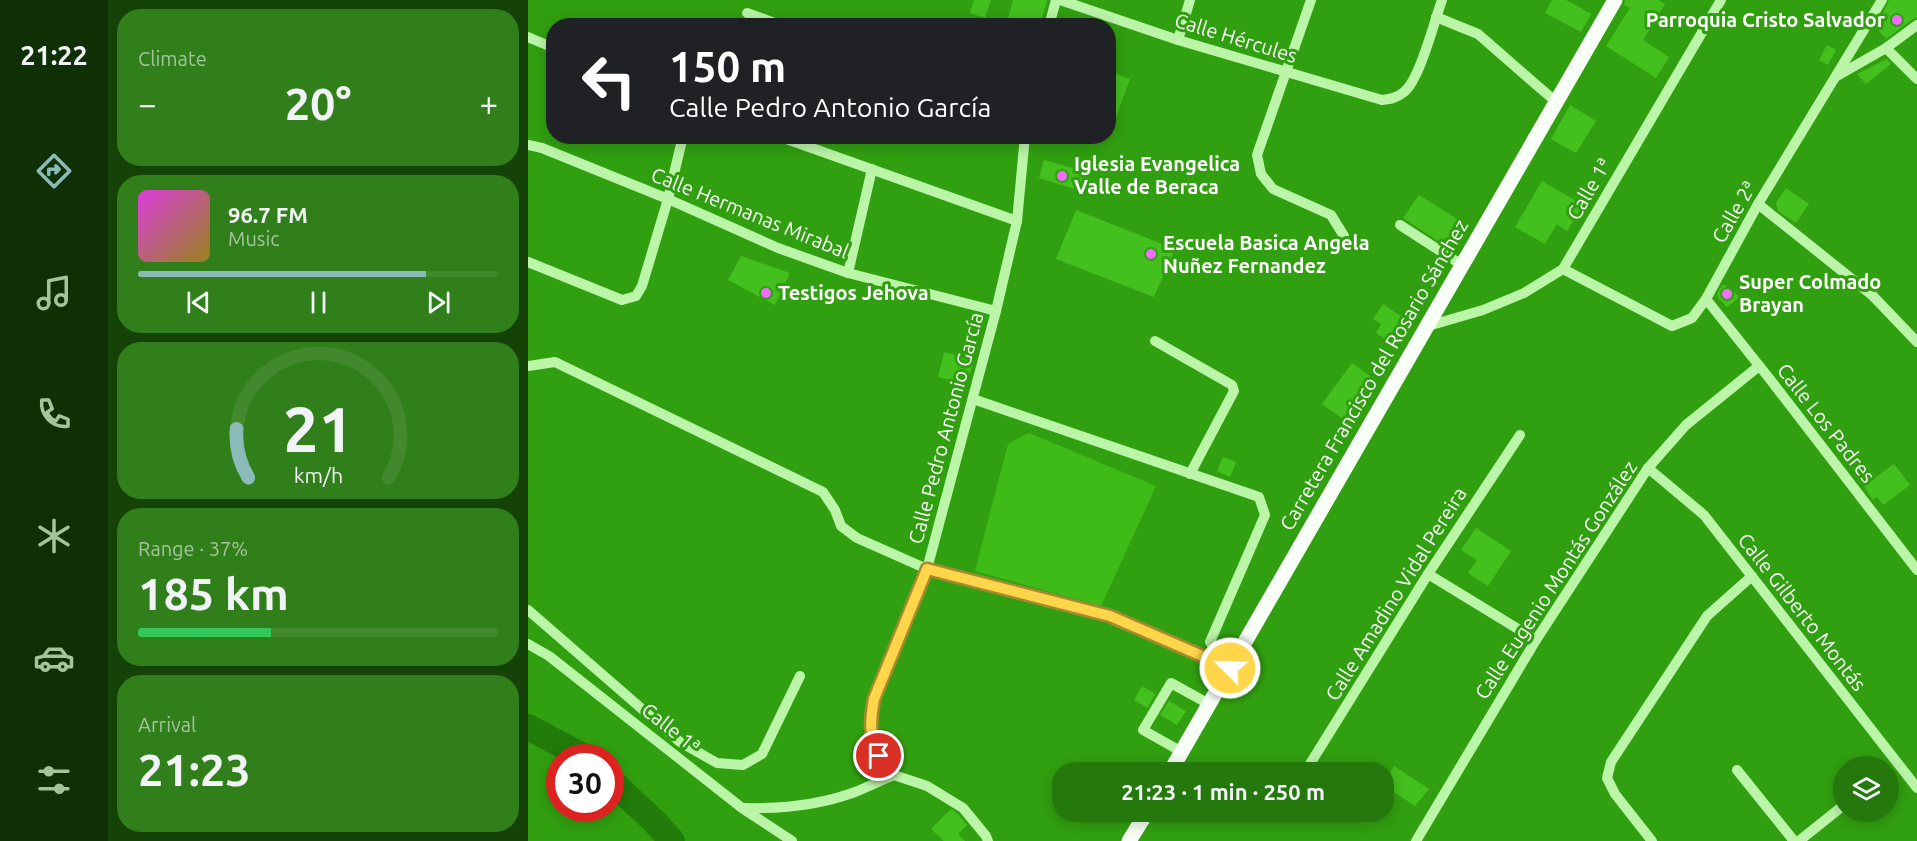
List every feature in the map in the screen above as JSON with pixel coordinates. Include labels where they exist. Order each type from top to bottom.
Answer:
[{"type":"main road","name":"Carretera Francisco del Rosario Sánchez","points":[[1176,762],[1615,0]]},
{"type":"main road","points":[[1129,841],[1141,822]]},
{"type":"street","points":[[1052,18],[1058,0]]},
{"type":"street","name":"Calle Hércules","points":[[1058,0],[1112,18]]},
{"type":"street","points":[[1178,40],[1190,0]]},
{"type":"street","points":[[1311,0],[1257,155],[1261,174],[1273,189],[1331,215],[1344,236]]},
{"type":"street","name":"Calle Hércules","points":[[1116,19],[1368,98],[1382,100],[1395,98],[1406,91],[1414,79],[1442,0]]},
{"type":"street","name":"Calle 1ª","points":[[1428,326],[1483,310],[1524,293],[1563,269],[1721,0]]},
{"type":"street","name":"Calle 2ª","points":[[1563,269],[1672,326],[1692,318],[1706,299],[1758,204],[1882,0]]},
{"type":"street","points":[[747,13],[761,18]]},
{"type":"street","points":[[1436,17],[1478,34],[1555,101]]},
{"type":"street","points":[[1835,77],[1886,48],[1917,25]]},
{"type":"street","points":[[528,37],[546,45]]},
{"type":"street","points":[[1886,48],[1917,79]]},
{"type":"street","points":[[528,262],[622,300],[636,296],[642,286],[668,199],[681,144]]},
{"type":"street","points":[[801,144],[1017,221]]},
{"type":"street","name":"Calle Pedro Antonio García","points":[[894,775],[879,756],[872,740],[870,720],[874,699],[927,569],[996,311],[1017,221],[1024,144]]},
{"type":"street","name":"Calle Hermanas Mirabal","points":[[528,145],[542,148],[668,199],[778,248],[848,273],[996,311]]},
{"type":"street","points":[[848,273],[872,169]]},
{"type":"street","points":[[1758,204],[1872,295],[1917,342]]},
{"type":"street","points":[[1400,225],[1462,266]]},
{"type":"street","name":"Calle Los Padres","points":[[1706,299],[1917,570]]},
{"type":"street","points":[[1155,341],[1232,385],[1234,391],[1190,474]]},
{"type":"street","points":[[528,366],[555,362],[824,492],[841,526],[857,538],[927,569],[1110,616],[1230,668]]},
{"type":"street","name":"Calle Eugenio Montás González","points":[[1416,841],[1536,640],[1648,468],[1686,425],[1759,366]]},
{"type":"street","points":[[973,399],[1259,497],[1266,515],[1210,642],[1230,668]]},
{"type":"street","name":"Calle Amadino Vidal Pereira","points":[[1311,762],[1428,574],[1520,435]]},
{"type":"street","name":"Calle Gilberto Montás","points":[[1648,468],[1704,515],[1886,756]]},
{"type":"street","points":[[1428,574],[1536,640]]},
{"type":"street","points":[[1652,841],[1614,794],[1607,778],[1611,762],[1707,616],[1752,576]]},
{"type":"street","points":[[528,610],[680,742],[717,763],[743,765],[762,754],[800,676]]},
{"type":"street","name":"Calle 1ª","points":[[528,644],[558,664],[742,808],[792,841]]},
{"type":"street","points":[[1182,752],[1143,730],[1171,683],[1209,704]]},
{"type":"street","points":[[1737,770],[1796,841],[1833,813]]},
{"type":"street","name":"Calle Gilberto Montás","points":[[1899,772],[1917,788]]},
{"type":"street","points":[[742,808],[770,809],[811,803],[854,792],[894,775],[927,786],[963,808],[988,841]]},
{"type":"green space","points":[[1029,433],[1156,486],[1101,606],[975,571],[1008,444]]},
{"type":"building","points":[[974,0],[991,0],[985,18],[970,13]]},
{"type":"building","points":[[1013,0],[1047,0],[1042,18],[1008,18]]},
{"type":"building","points":[[1552,0],[1566,0],[1591,14],[1581,32],[1545,13]]},
{"type":"building","points":[[1625,0],[1658,0],[1665,4],[1643,40],[1669,57],[1656,78],[1606,46],[1630,8],[1624,5]]},
{"type":"building","name":"Parroquia Cristo Salvador","points":[[1889,0],[1917,0],[1917,18],[1886,39],[1879,31],[1882,28],[1877,23],[1883,16]]},
{"type":"building","points":[[1827,45],[1836,50],[1828,65],[1819,60]]},
{"type":"building","points":[[1887,59],[1891,64],[1866,84],[1857,74]]},
{"type":"building","points":[[1116,74],[1130,79],[1116,118]]},
{"type":"building","points":[[1570,105],[1596,121],[1576,153],[1551,139]]},
{"type":"building","name":"Iglesia Evangelica Valle de Beraca","points":[[1044,160],[1083,171],[1082,175],[1089,177],[1084,192],[1039,178]]},
{"type":"building","points":[[1542,181],[1583,205],[1567,231],[1557,224],[1545,244],[1515,227]]},
{"type":"building","points":[[1786,188],[1809,204],[1796,223],[1778,211],[1776,203]]},
{"type":"building","points":[[1419,195],[1465,224],[1449,248],[1403,218]]},
{"type":"building","name":"Escuela Basica Angela Nuñez Fernandez","points":[[1076,210],[1175,249],[1154,297],[1056,259]]},
{"type":"building","name":"Testigos Jehova","points":[[741,256],[790,273],[775,305],[728,280]]},
{"type":"building","name":"Super Colmado Brayan","points":[[1723,284],[1740,297],[1727,307],[1717,294]]},
{"type":"building","points":[[1383,304],[1402,317],[1387,340],[1376,333],[1381,324],[1373,319]]},
{"type":"building","points":[[944,352],[974,360],[967,384],[938,377]]},
{"type":"building","points":[[1352,363],[1373,378],[1343,419],[1322,404]]},
{"type":"building","points":[[1223,457],[1236,462],[1230,477],[1217,471]]},
{"type":"building","points":[[1894,464],[1910,485],[1883,505],[1877,497],[1873,500],[1864,486]]},
{"type":"building","points":[[1476,528],[1511,551],[1488,586],[1468,573],[1477,560],[1461,550]]},
{"type":"building","points":[[1142,686],[1156,694],[1147,708],[1134,700]]},
{"type":"building","points":[[1169,701],[1186,711],[1177,725],[1160,715]]},
{"type":"building","points":[[1394,766],[1429,789],[1415,806],[1394,792]]},
{"type":"building","points":[[951,809],[967,825],[958,834],[965,841],[944,841],[931,829]]},
{"type":"waterway","points":[[528,727],[560,744]]},
{"type":"waterway","points":[[624,793],[672,841]]},
{"type":"place","name":"Parroquia Cristo Salvador","points":[[1897,20]]},
{"type":"place","name":"Iglesia Evangelica Valle de Beraca","points":[[1062,176]]},
{"type":"place","name":"Escuela Basica Angela Nuñez Fernandez","points":[[1151,254]]},
{"type":"place","name":"Testigos Jehova","points":[[766,293]]},
{"type":"place","name":"Super Colmado Brayan","points":[[1727,294]]},
{"type":"route","points":[[879,756],[872,740],[870,720],[874,699],[927,569],[1110,616],[1230,668]]}]
